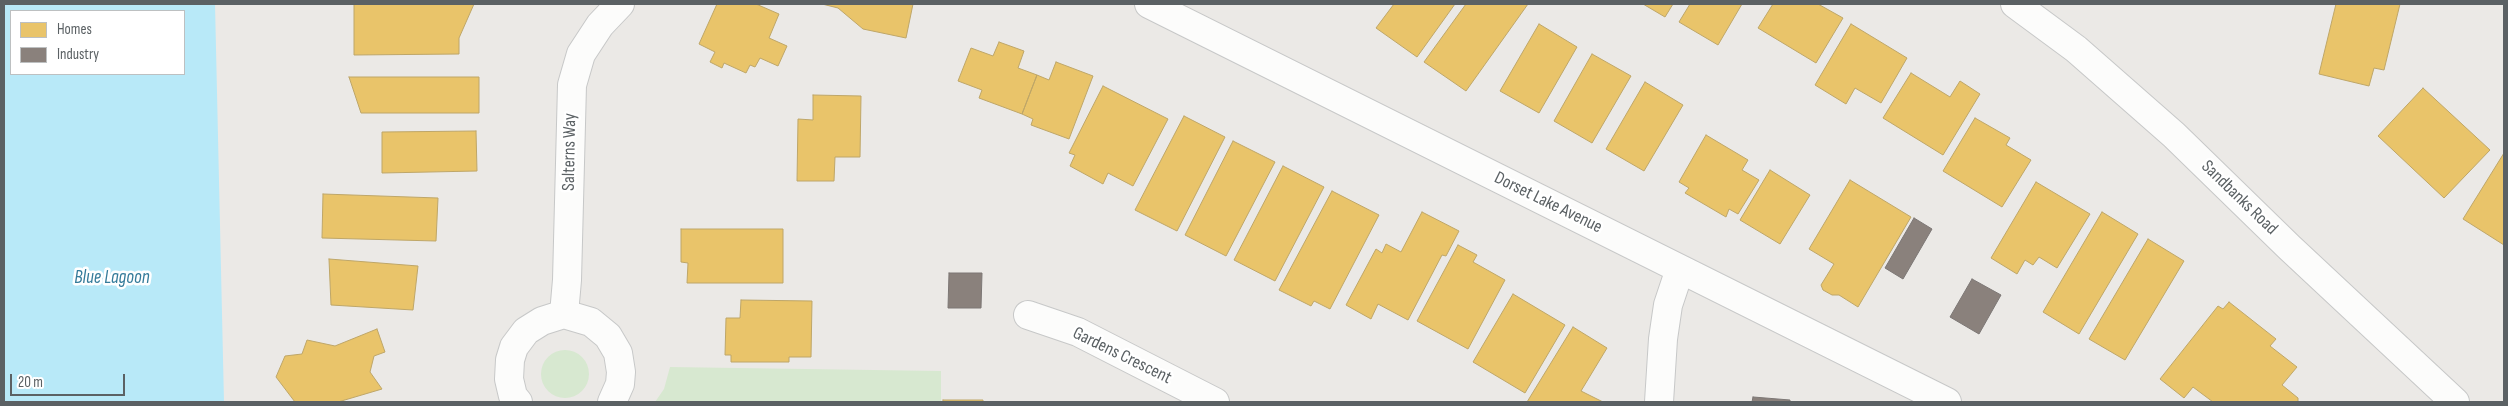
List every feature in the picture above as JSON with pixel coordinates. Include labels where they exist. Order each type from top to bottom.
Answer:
[{"type":"street","name":"Salterns Way","points":[[564,314],[567,280],[572,85],[581,54],[600,26],[620,4]]},
{"type":"street","name":"Dorset Lake Avenue","points":[[1149,4],[1947,402]]},
{"type":"street","name":"Sandbanks Road","points":[[2015,4],[2076,50],[2174,135],[2288,247],[2455,402]]},
{"type":"street","points":[[1659,402],[1663,339],[1668,305],[1680,268]]},
{"type":"street","points":[[518,402],[514,396],[509,379],[510,360],[514,347],[526,331],[542,321],[564,314],[590,322],[608,336],[618,353],[621,372],[620,384],[612,402]]},
{"type":"street","name":"Gardens Crescent","points":[[1028,316],[1078,332],[1215,402]]},
{"type":"green space","points":[[565,350],[574,352],[582,357],[587,365],[589,374],[587,383],[582,391],[574,396],[565,398],[556,396],[548,391],[543,383],[541,374],[543,365],[548,357],[556,352]]},
{"type":"green space","points":[[670,367],[941,371],[941,402],[655,402],[664,389]]},
{"type":"water","name":"Blue Lagoon","points":[[4,4],[215,4],[224,402],[4,402]]},
{"type":"building: Homes","points":[[354,4],[474,4],[459,38],[459,54],[354,55]]},
{"type":"building: Homes","points":[[717,4],[756,4],[779,14],[769,38],[787,46],[778,66],[760,58],[755,67],[750,65],[746,73],[724,63],[722,68],[710,62],[715,52],[699,44]]},
{"type":"building: Homes","points":[[822,4],[913,4],[906,38],[863,29],[838,8]]},
{"type":"building: Homes","points":[[1394,4],[1455,4],[1417,57],[1376,28]]},
{"type":"building: Homes","points":[[1466,4],[1528,4],[1466,91],[1424,62]]},
{"type":"building: Homes","points":[[1643,4],[1673,4],[1665,17]]},
{"type":"building: Homes","points":[[1690,4],[1742,4],[1718,45],[1679,22]]},
{"type":"building: Homes","points":[[1773,4],[1818,4],[1843,18],[1816,63],[1758,28]]},
{"type":"building: Homes","points":[[2336,4],[2400,4],[2384,70],[2374,68],[2369,86],[2319,74]]},
{"type":"building: Homes","points":[[1539,24],[1577,47],[1539,113],[1500,91]]},
{"type":"building: Homes","points":[[1851,24],[1907,58],[1881,103],[1855,88],[1846,104],[1815,85]]},
{"type":"building: Homes","points":[[999,42],[1024,51],[1018,68],[1037,75],[1022,114],[979,98],[982,90],[958,81],[971,48],[993,56]]},
{"type":"building: Homes","points":[[1592,54],[1631,76],[1592,143],[1554,121]]},
{"type":"building: Homes","points":[[1056,62],[1093,76],[1069,139],[1031,125],[1033,119],[1022,114],[1037,75],[1049,80]]},
{"type":"building: Homes","points":[[1911,73],[1950,97],[1960,81],[1980,94],[1943,155],[1883,118]]},
{"type":"building: Homes","points":[[349,77],[479,77],[479,113],[361,113]]},
{"type":"building: Homes","points":[[1645,82],[1683,105],[1644,171],[1606,149]]},
{"type":"building: Homes","points":[[1103,86],[1168,119],[1133,186],[1108,173],[1103,184],[1070,166],[1075,155],[1069,153]]},
{"type":"building: Homes","points":[[2423,88],[2490,150],[2444,198],[2378,136]]},
{"type":"building: Homes","points":[[813,95],[861,96],[860,157],[835,157],[834,181],[797,181],[798,119],[813,120]]},
{"type":"building: Homes","points":[[1184,116],[1225,137],[1177,231],[1135,210]]},
{"type":"building: Homes","points":[[1975,118],[2010,138],[2006,145],[2031,160],[2002,207],[1943,171]]},
{"type":"building: Homes","points":[[476,131],[477,171],[382,173],[382,132]]},
{"type":"building: Homes","points":[[1706,135],[1748,160],[1742,170],[1759,180],[1738,214],[1729,209],[1726,217],[1685,193],[1689,188],[1679,182]]},
{"type":"building: Homes","points":[[1233,141],[1275,162],[1226,256],[1185,235]]},
{"type":"building: Homes","points":[[2504,153],[2504,245],[2463,219]]},
{"type":"building: Homes","points":[[1283,166],[1324,187],[1275,281],[1234,260]]},
{"type":"building: Homes","points":[[1770,170],[1810,195],[1780,244],[1740,220]]},
{"type":"building: Homes","points":[[1850,180],[1911,217],[1858,307],[1839,295],[1832,295],[1823,290],[1821,285],[1834,264],[1809,249]]},
{"type":"building: Homes","points":[[2036,182],[2090,214],[2057,268],[2039,257],[2033,265],[2025,260],[2017,274],[1991,258]]},
{"type":"building: Homes","points":[[1332,191],[1379,215],[1330,309],[1314,301],[1311,306],[1279,290]]},
{"type":"building: Homes","points":[[323,194],[438,198],[436,241],[322,238]]},
{"type":"building: Homes","points":[[1422,212],[1459,231],[1446,256],[1442,255],[1408,320],[1378,304],[1371,319],[1346,305],[1376,249],[1382,253],[1386,244],[1401,252]]},
{"type":"building: Homes","points":[[2102,212],[2138,234],[2079,334],[2043,312]]},
{"type":"building: Homes","points":[[681,229],[783,229],[783,283],[687,283],[688,263],[681,262]]},
{"type":"building: Homes","points":[[2148,239],[2184,261],[2125,360],[2089,339]]},
{"type":"building: Homes","points":[[1458,245],[1477,255],[1473,262],[1505,280],[1468,349],[1417,321]]},
{"type":"building: Homes","points":[[329,259],[418,266],[413,310],[331,305]]},
{"type":"building: Homes","points":[[1513,294],[1565,325],[1525,393],[1473,362]]},
{"type":"building: Homes","points":[[741,300],[812,301],[811,357],[789,357],[789,362],[731,362],[731,355],[725,355],[726,318],[740,318]]},
{"type":"building: Homes","points":[[2229,302],[2276,339],[2270,346],[2297,367],[2282,385],[2298,398],[2298,402],[2213,402],[2193,387],[2184,398],[2160,379],[2218,306],[2223,309]]},
{"type":"building: Homes","points":[[1573,327],[1607,348],[1581,391],[1603,402],[1527,402]]},
{"type":"building: Homes","points":[[377,329],[385,352],[374,356],[370,372],[382,389],[338,402],[295,402],[276,377],[285,356],[302,354],[307,340],[335,346]]},
{"type":"building: Homes","points":[[943,400],[983,400],[983,402],[943,402]]},
{"type":"building: Industry","points":[[1914,218],[1932,229],[1903,279],[1885,268]]},
{"type":"building: Industry","points":[[949,273],[982,273],[981,308],[948,308]]},
{"type":"building: Industry","points":[[1972,279],[2001,295],[1979,334],[1950,317]]},
{"type":"building: Industry","points":[[1753,397],[1790,400],[1790,402],[1752,402]]}]
